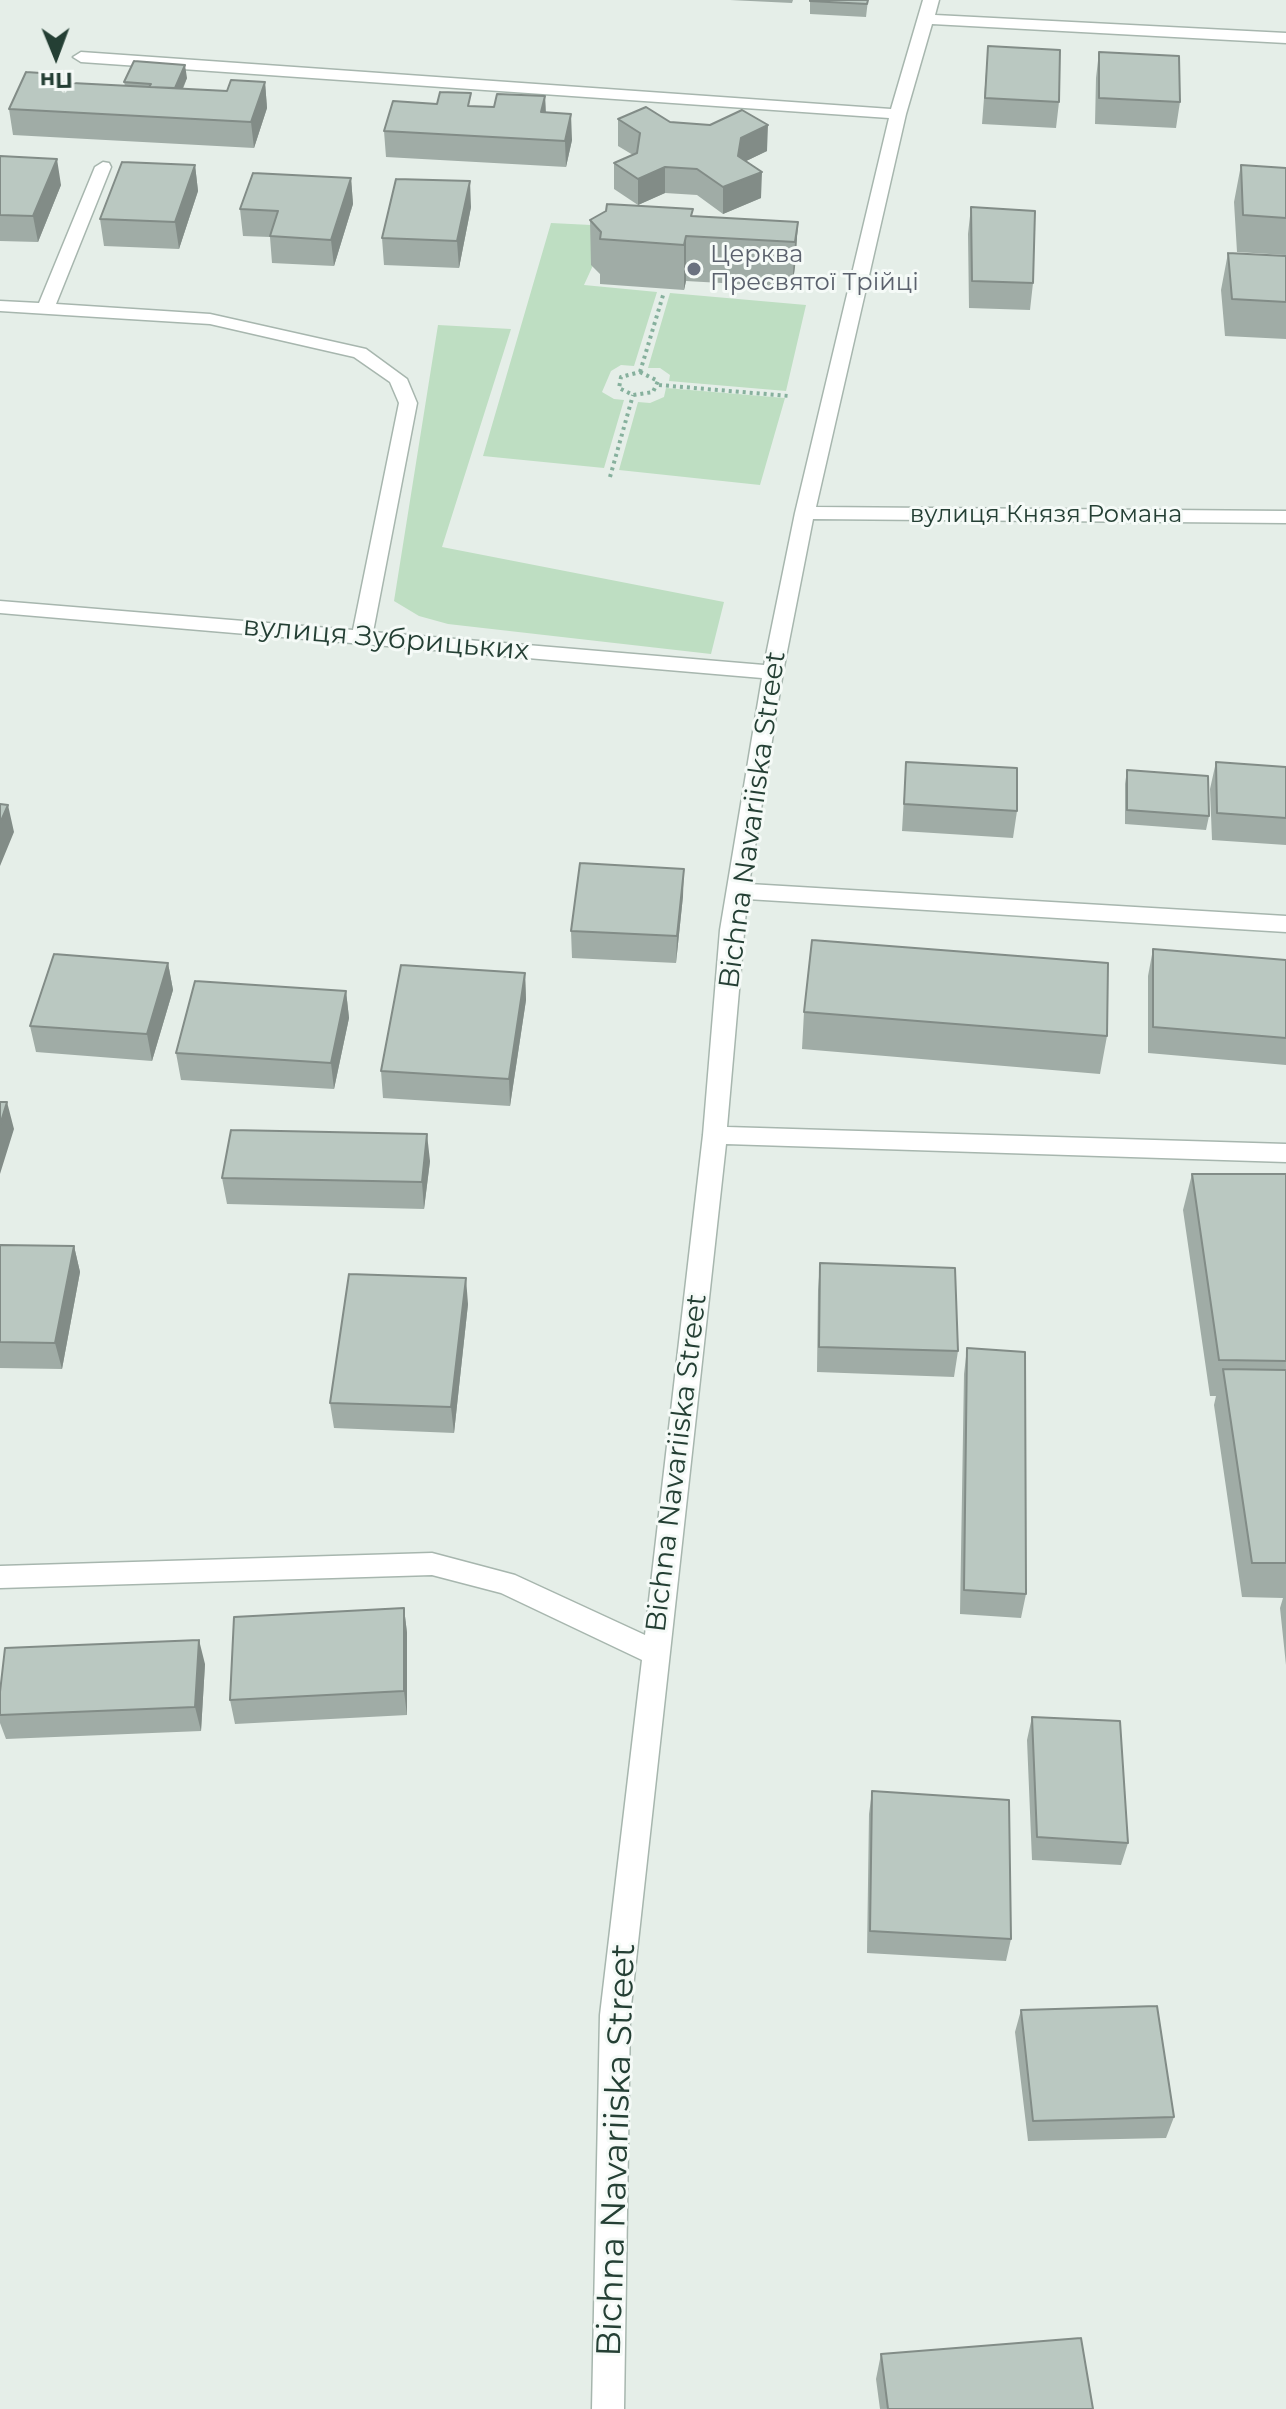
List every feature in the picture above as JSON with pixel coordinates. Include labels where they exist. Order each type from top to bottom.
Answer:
[{"type":"street","points":[[929,9],[1286,38]]},
{"type":"street","name":"Bichna Navariiska Street","points":[[608,2409],[615,2015],[715,1135],[731,930],[773,672],[805,513],[898,114],[929,9]]},
{"type":"street","points":[[81,57],[898,114]]},
{"type":"street","points":[[45,309],[103,167]]},
{"type":"street","points":[[0,306],[210,319],[360,353],[398,379],[408,403],[362,637]]},
{"type":"street","name":"вулиця Князя Романа","points":[[805,513],[1286,517]]},
{"type":"street","name":"вулиця Зубрицьких","points":[[0,607],[773,672]]},
{"type":"street","points":[[738,891],[1286,924]]},
{"type":"street","points":[[715,1135],[1286,1153]]},
{"type":"street","name":"Bichna Navariiska Street","points":[[0,1577],[432,1564],[506,1583],[655,1653]]},
{"type":"path","points":[[640,372],[664,292]]},
{"type":"path","points":[[640,372],[655,377],[659,385],[653,392],[633,395],[619,388],[619,381],[625,375],[640,372]]},
{"type":"path","points":[[659,385],[831,400]]},
{"type":"path","points":[[610,477],[633,395]]},
{"type":"green space","points":[[551,223],[611,226],[584,285],[657,292],[634,366],[621,365],[611,371],[602,392],[614,399],[624,400],[604,468],[483,456]]},
{"type":"green space","points":[[670,293],[806,305],[786,391],[669,381],[670,375],[660,368],[648,368]]},
{"type":"green space","points":[[438,325],[511,329],[442,547],[724,602],[711,654],[448,624],[419,616],[394,601]]},
{"type":"green space","points":[[666,388],[785,398],[760,485],[619,470],[638,402],[650,403],[664,397]]},
{"type":"building","points":[[810,0],[868,0],[867,4]]},
{"type":"building","points":[[988,46],[1060,50],[1059,102],[985,98]]},
{"type":"building","points":[[1099,52],[1179,56],[1180,102],[1099,98]]},
{"type":"building","points":[[134,61],[185,65],[175,88],[149,87],[151,84],[124,82]]},
{"type":"building","points":[[26,72],[56,74],[53,82],[227,91],[231,80],[265,82],[251,122],[9,109]]},
{"type":"building","points":[[440,92],[471,93],[468,106],[494,107],[497,94],[545,96],[541,112],[571,114],[565,141],[384,131],[393,101],[437,104]]},
{"type":"building","points":[[646,107],[670,122],[710,125],[742,110],[768,125],[741,138],[738,156],[762,172],[723,187],[697,169],[665,167],[638,179],[614,163],[637,153],[640,133],[618,119]]},
{"type":"building","points":[[0,156],[57,159],[33,216],[0,215]]},
{"type":"building","points":[[122,162],[195,165],[175,222],[100,219]]},
{"type":"building","points":[[1241,165],[1286,168],[1286,218],[1243,215]]},
{"type":"building","points":[[253,173],[351,178],[331,240],[270,236],[278,211],[240,209]]},
{"type":"building","points":[[396,179],[470,181],[457,241],[382,238]]},
{"type":"building","points":[[607,204],[693,209],[691,216],[798,222],[795,242],[686,236],[684,245],[600,239],[601,232],[590,220],[606,211]]},
{"type":"building","points":[[971,207],[1035,211],[1033,283],[972,281]]},
{"type":"building","points":[[1228,253],[1286,256],[1286,302],[1232,299]]},
{"type":"building","points":[[906,762],[1017,768],[1017,811],[904,804]]},
{"type":"building","points":[[1216,762],[1286,767],[1286,818],[1217,813]]},
{"type":"building","points":[[1127,770],[1208,776],[1209,816],[1127,810]]},
{"type":"building","points":[[0,804],[8,805],[0,823]]},
{"type":"building","points":[[580,863],[684,869],[677,936],[571,931]]},
{"type":"building","points":[[812,940],[1108,963],[1107,1036],[804,1012]]},
{"type":"building","points":[[1153,949],[1286,960],[1286,1038],[1153,1027]]},
{"type":"building","points":[[54,954],[168,963],[147,1034],[30,1026]]},
{"type":"building","points":[[401,965],[525,973],[509,1079],[381,1071]]},
{"type":"building","points":[[195,981],[346,991],[331,1063],[176,1053]]},
{"type":"building","points":[[0,1102],[7,1102],[0,1125]]},
{"type":"building","points":[[231,1130],[427,1134],[422,1182],[222,1178]]},
{"type":"building","points":[[1192,1174],[1286,1174],[1286,1361],[1219,1360]]},
{"type":"building","points":[[0,1245],[74,1246],[55,1343],[0,1342]]},
{"type":"building","points":[[820,1263],[955,1268],[958,1351],[819,1347]]},
{"type":"building","points":[[349,1274],[466,1278],[451,1407],[330,1403]]},
{"type":"building","points":[[967,1348],[1025,1352],[1026,1594],[964,1590]]},
{"type":"building","points":[[1223,1369],[1286,1370],[1286,1563],[1252,1563]]},
{"type":"building","points":[[404,1608],[404,1691],[230,1700],[234,1617]]},
{"type":"building","points":[[199,1640],[195,1707],[0,1715],[5,1648]]},
{"type":"building","points":[[1032,1717],[1120,1721],[1128,1843],[1037,1837]]},
{"type":"building","points":[[872,1791],[1009,1800],[1011,1939],[870,1931]]},
{"type":"building","points":[[1157,2006],[1174,2117],[1033,2121],[1021,2010]]},
{"type":"building","points":[[1081,2338],[1093,2409],[888,2409],[881,2354]]},
{"type":"place","name":"Церква Пресвятої Трійці","points":[[694,269]]}]
